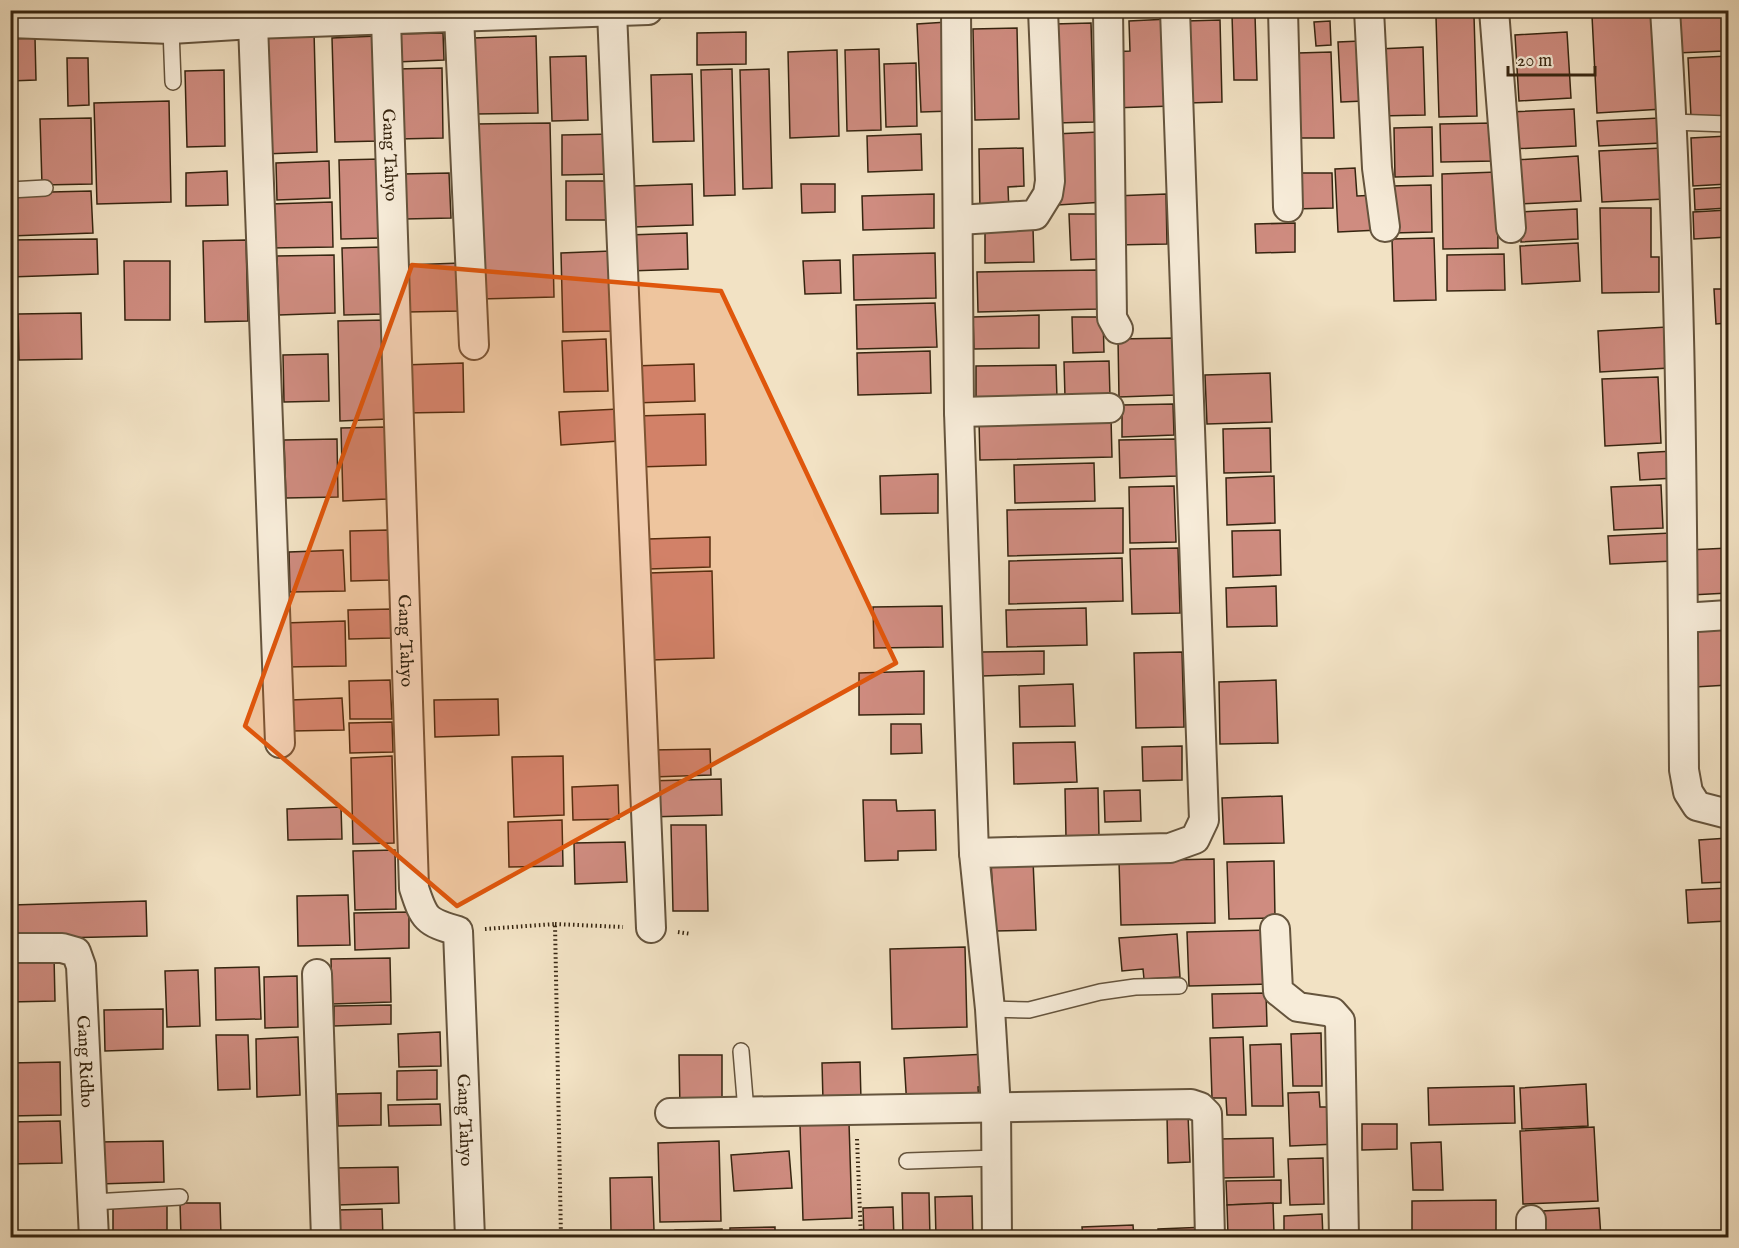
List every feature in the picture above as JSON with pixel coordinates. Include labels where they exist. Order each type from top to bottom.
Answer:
[{"type":"street","points":[[10,23],[171,29],[386,20],[425,14],[459,16],[648,10]]},
{"type":"street","points":[[956,10],[959,412],[974,853],[990,1009],[996,1108],[997,1238]]},
{"type":"street","points":[[959,220],[1035,215],[1048,194],[1050,181],[1043,10]]},
{"type":"street","points":[[1108,10],[1112,318],[1118,329]]},
{"type":"street","points":[[974,853],[1170,848],[1195,839],[1204,820],[1175,10]]},
{"type":"street","points":[[1283,10],[1287,207]]},
{"type":"street","points":[[1370,10],[1377,168],[1385,227]]},
{"type":"street","points":[[1494,10],[1511,228]]},
{"type":"street","points":[[1665,10],[1672,122],[1683,618],[1684,770],[1688,792],[1697,806],[1728,814]]},
{"type":"street","points":[[612,12],[651,928]]},
{"type":"street","points":[[459,16],[474,345]]},
{"type":"street","name":"Gang Tahyo","points":[[386,20],[414,888],[422,914],[432,924],[458,931],[470,1238]]},
{"type":"street","points":[[253,24],[280,743]]},
{"type":"street","points":[[959,412],[1109,408]]},
{"type":"street","points":[[1683,618],[1728,615]]},
{"type":"street","points":[[1275,929],[1278,991],[1298,1007],[1332,1012],[1340,1021],[1344,1238]]},
{"type":"street","name":"Gang Ridho","points":[[10,948],[62,948],[76,952],[81,966],[94,1238]]},
{"type":"street","points":[[317,974],[326,1238]]},
{"type":"street","points":[[670,1113],[1191,1104],[1200,1107],[1207,1114],[1210,1238]]},
{"type":"lane","points":[[171,29],[173,82]]},
{"type":"lane","points":[[1672,122],[1728,124]]},
{"type":"lane","points":[[10,190],[45,188]]},
{"type":"lane","points":[[990,1009],[1029,1010],[1100,992],[1136,987],[1179,986]]},
{"type":"lane","points":[[741,1052],[746,1111]]},
{"type":"lane","points":[[907,1161],[996,1158]]},
{"type":"lane","points":[[93,1202],[180,1197]]},
{"type":"path","points":[[555,924],[561,1238]]},
{"type":"path","points":[[458,931],[555,924],[651,928]]},
{"type":"path","points":[[856,1111],[861,1238]]},
{"type":"highlighted area","points":[[412,265],[721,291],[896,663],[457,906],[245,726]]},
{"type":"building","points":[[1675,10],[1722,10],[1724,51],[1676,53]]},
{"type":"building","points":[[1658,12],[1663,109],[1597,113],[1592,16]]},
{"type":"building","points":[[1232,15],[1255,15],[1257,80],[1234,80]]},
{"type":"building","points":[[1474,16],[1477,116],[1439,117],[1436,17]]},
{"type":"building","points":[[1169,19],[1172,106],[1112,108],[1110,52],[1130,51],[1129,21]]},
{"type":"building","points":[[1220,20],[1222,102],[1188,103],[1186,21]]},
{"type":"building","points":[[1330,21],[1331,45],[1316,46],[1314,22]]},
{"type":"building","points":[[947,22],[952,111],[921,112],[917,24]]},
{"type":"building","points":[[1091,23],[1094,122],[1056,123],[1054,24]]},
{"type":"building","points":[[1017,28],[1019,119],[975,120],[973,29]]},
{"type":"building","points":[[314,31],[317,152],[264,154],[260,33]]},
{"type":"building","points":[[746,32],[746,64],[697,65],[697,33]]},
{"type":"building","points":[[1567,32],[1571,98],[1519,101],[1515,35]]},
{"type":"building","points":[[443,33],[444,60],[396,62],[395,34]]},
{"type":"building","points":[[377,36],[379,141],[335,142],[332,38]]},
{"type":"building","points":[[536,36],[538,113],[476,114],[473,38]]},
{"type":"building","points":[[35,38],[36,80],[10,81],[10,39]]},
{"type":"building","points":[[1360,41],[1364,101],[1341,102],[1338,42]]},
{"type":"building","points":[[1423,47],[1425,115],[1379,116],[1377,49]]},
{"type":"building","points":[[879,49],[881,130],[847,131],[845,50]]},
{"type":"building","points":[[837,50],[839,136],[790,138],[788,52]]},
{"type":"building","points":[[1331,52],[1334,138],[1300,138],[1298,53]]},
{"type":"building","points":[[586,56],[588,120],[552,121],[550,57]]},
{"type":"building","points":[[1728,56],[1728,116],[1691,117],[1688,58]]},
{"type":"building","points":[[67,58],[88,58],[89,105],[68,106]]},
{"type":"building","points":[[916,63],[917,126],[886,127],[884,64]]},
{"type":"building","points":[[442,68],[443,138],[398,139],[396,69]]},
{"type":"building","points":[[732,69],[735,195],[704,196],[701,70]]},
{"type":"building","points":[[769,69],[772,188],[743,189],[740,70]]},
{"type":"building","points":[[224,70],[225,146],[187,147],[185,71]]},
{"type":"building","points":[[692,74],[694,141],[653,142],[651,75]]},
{"type":"building","points":[[169,101],[171,202],[97,204],[94,103]]},
{"type":"building","points":[[1574,109],[1576,146],[1511,149],[1509,112]]},
{"type":"building","points":[[91,118],[92,184],[42,185],[40,119]]},
{"type":"building","points":[[1660,118],[1662,143],[1599,146],[1597,121]]},
{"type":"building","points":[[550,123],[554,297],[480,299],[476,124]]},
{"type":"building","points":[[1493,123],[1494,161],[1441,162],[1440,124]]},
{"type":"building","points":[[1432,127],[1433,176],[1395,177],[1394,128]]},
{"type":"building","points":[[1099,132],[1104,202],[1058,205],[1054,134]]},
{"type":"building","points":[[614,134],[614,174],[562,175],[562,135]]},
{"type":"building","points":[[921,134],[922,170],[868,172],[867,136]]},
{"type":"building","points":[[1728,136],[1728,184],[1693,186],[1691,138]]},
{"type":"building","points":[[1023,148],[1024,186],[1008,187],[1009,212],[980,213],[979,149]]},
{"type":"building","points":[[1662,148],[1665,199],[1602,202],[1599,151]]},
{"type":"building","points":[[1578,156],[1581,201],[1518,204],[1515,160]]},
{"type":"building","points":[[381,159],[383,238],[341,239],[339,160]]},
{"type":"building","points":[[329,161],[330,198],[277,200],[276,163]]},
{"type":"building","points":[[1355,168],[1357,196],[1377,195],[1379,230],[1338,232],[1335,169]]},
{"type":"building","points":[[227,171],[228,205],[186,206],[186,173]]},
{"type":"building","points":[[1497,172],[1498,248],[1443,249],[1442,174]]},
{"type":"building","points":[[449,173],[451,218],[405,219],[403,174]]},
{"type":"building","points":[[1292,173],[1332,173],[1333,208],[1293,209]]},
{"type":"building","points":[[566,181],[617,181],[617,220],[566,220]]},
{"type":"building","points":[[692,184],[693,225],[634,227],[633,186]]},
{"type":"building","points":[[801,184],[835,184],[835,212],[802,213]]},
{"type":"building","points":[[1431,185],[1432,232],[1393,233],[1392,186]]},
{"type":"building","points":[[1728,187],[1728,208],[1695,210],[1694,189]]},
{"type":"building","points":[[91,191],[93,233],[10,236],[10,193]]},
{"type":"building","points":[[934,194],[934,228],[863,230],[862,196]]},
{"type":"building","points":[[1166,194],[1167,244],[1115,245],[1114,196]]},
{"type":"building","points":[[332,202],[333,247],[271,248],[270,204]]},
{"type":"building","points":[[1600,208],[1651,208],[1651,257],[1659,257],[1659,292],[1602,293]]},
{"type":"building","points":[[1577,209],[1578,239],[1521,242],[1520,212]]},
{"type":"building","points":[[1728,210],[1728,237],[1694,239],[1693,212]]},
{"type":"building","points":[[1069,214],[1098,214],[1099,259],[1071,260]]},
{"type":"building","points":[[1295,223],[1295,252],[1256,253],[1255,224]]},
{"type":"building","points":[[1033,228],[1034,262],[985,263],[985,229]]},
{"type":"building","points":[[687,233],[688,269],[629,271],[628,235]]},
{"type":"building","points":[[1434,238],[1436,300],[1394,301],[1392,239]]},
{"type":"building","points":[[97,239],[98,274],[10,277],[10,240]]},
{"type":"building","points":[[246,240],[248,321],[205,322],[203,241]]},
{"type":"building","points":[[1725,242],[1728,242],[1728,283],[1727,283]]},
{"type":"building","points":[[1578,243],[1580,281],[1522,284],[1520,246]]},
{"type":"building","points":[[382,247],[383,314],[344,315],[342,248]]},
{"type":"building","points":[[611,251],[614,331],[563,332],[561,253]]},
{"type":"building","points":[[935,253],[936,298],[854,300],[853,255]]},
{"type":"building","points":[[1504,254],[1505,290],[1447,291],[1447,255]]},
{"type":"building","points":[[334,255],[335,313],[279,315],[277,256]]},
{"type":"building","points":[[840,260],[841,293],[805,294],[803,261]]},
{"type":"building","points":[[124,261],[170,261],[170,320],[125,320]]},
{"type":"building","points":[[460,263],[461,311],[407,312],[406,265]]},
{"type":"building","points":[[1097,270],[1098,309],[978,312],[977,272]]},
{"type":"building","points":[[1714,289],[1728,289],[1728,323],[1716,324]]},
{"type":"building","points":[[935,303],[937,347],[857,349],[856,305]]},
{"type":"building","points":[[81,313],[82,359],[19,360],[18,314]]},
{"type":"building","points":[[1039,315],[1039,348],[974,349],[973,317]]},
{"type":"building","points":[[1072,317],[1103,317],[1104,352],[1073,353]]},
{"type":"building","points":[[385,320],[388,419],[340,421],[338,321]]},
{"type":"building","points":[[1667,327],[1669,368],[1600,372],[1598,331]]},
{"type":"building","points":[[1174,338],[1175,395],[1119,397],[1118,339]]},
{"type":"building","points":[[606,339],[608,391],[564,392],[562,341]]},
{"type":"building","points":[[930,351],[931,393],[858,395],[857,353]]},
{"type":"building","points":[[328,354],[329,401],[284,402],[283,355]]},
{"type":"building","points":[[1109,361],[1110,396],[1065,397],[1064,362]]},
{"type":"building","points":[[463,363],[464,412],[404,413],[403,365]]},
{"type":"building","points":[[694,364],[695,401],[634,403],[633,366]]},
{"type":"building","points":[[1056,365],[1057,398],[976,400],[976,366]]},
{"type":"building","points":[[1270,373],[1272,422],[1207,424],[1205,375]]},
{"type":"building","points":[[1658,377],[1661,443],[1605,446],[1602,379]]},
{"type":"building","points":[[1173,404],[1174,435],[1122,437],[1122,405]]},
{"type":"building","points":[[618,409],[619,441],[561,445],[559,412]]},
{"type":"building","points":[[705,414],[706,465],[638,467],[637,416]]},
{"type":"building","points":[[1111,418],[1112,457],[980,460],[979,421]]},
{"type":"building","points":[[385,427],[387,499],[343,501],[341,428]]},
{"type":"building","points":[[1270,428],[1271,472],[1224,473],[1223,429]]},
{"type":"building","points":[[337,439],[338,497],[286,498],[284,440]]},
{"type":"building","points":[[1176,439],[1177,476],[1120,478],[1119,440]]},
{"type":"building","points":[[1674,451],[1675,478],[1640,480],[1638,453]]},
{"type":"building","points":[[1094,463],[1095,501],[1015,503],[1014,465]]},
{"type":"building","points":[[938,474],[938,513],[881,514],[880,476]]},
{"type":"building","points":[[1274,476],[1275,523],[1227,525],[1226,478]]},
{"type":"building","points":[[1661,485],[1663,528],[1614,530],[1611,487]]},
{"type":"building","points":[[1174,486],[1176,542],[1130,543],[1129,487]]},
{"type":"building","points":[[1123,508],[1123,553],[1008,556],[1007,510]]},
{"type":"building","points":[[388,530],[389,580],[351,581],[350,531]]},
{"type":"building","points":[[1280,530],[1281,575],[1233,577],[1232,531]]},
{"type":"building","points":[[1671,533],[1673,561],[1610,564],[1608,536]]},
{"type":"building","points":[[710,537],[710,567],[649,569],[648,539]]},
{"type":"building","points":[[1178,548],[1180,613],[1132,614],[1130,549]]},
{"type":"building","points":[[1728,548],[1728,593],[1691,595],[1688,550]]},
{"type":"building","points":[[343,550],[345,591],[290,592],[289,552]]},
{"type":"building","points":[[1122,558],[1123,601],[1009,604],[1009,561]]},
{"type":"building","points":[[712,571],[714,658],[651,660],[649,573]]},
{"type":"building","points":[[1276,586],[1277,626],[1227,627],[1226,588]]},
{"type":"building","points":[[942,606],[943,647],[874,648],[873,607]]},
{"type":"building","points":[[1086,608],[1087,645],[1007,647],[1006,610]]},
{"type":"building","points":[[392,609],[392,638],[349,639],[348,610]]},
{"type":"building","points":[[345,621],[346,666],[285,667],[284,623]]},
{"type":"building","points":[[1728,625],[1728,685],[1695,687],[1691,627]]},
{"type":"building","points":[[1044,651],[1044,674],[982,676],[981,652]]},
{"type":"building","points":[[1182,652],[1184,727],[1136,728],[1134,653]]},
{"type":"building","points":[[924,671],[924,714],[859,715],[859,673]]},
{"type":"building","points":[[390,680],[392,719],[350,719],[349,681]]},
{"type":"building","points":[[1276,680],[1278,743],[1220,744],[1219,682]]},
{"type":"building","points":[[1073,684],[1075,726],[1020,727],[1019,686]]},
{"type":"building","points":[[342,698],[344,730],[292,731],[291,700]]},
{"type":"building","points":[[498,699],[499,735],[435,737],[434,700]]},
{"type":"building","points":[[392,722],[393,752],[350,753],[349,723]]},
{"type":"building","points":[[891,724],[921,724],[922,753],[891,754]]},
{"type":"building","points":[[1075,742],[1077,782],[1014,784],[1013,743]]},
{"type":"building","points":[[1182,746],[1182,780],[1143,781],[1142,747]]},
{"type":"building","points":[[710,749],[711,775],[652,777],[651,750]]},
{"type":"building","points":[[392,756],[394,843],[353,844],[351,758]]},
{"type":"building","points":[[563,756],[564,815],[514,817],[512,757]]},
{"type":"building","points":[[721,779],[722,815],[648,817],[647,781]]},
{"type":"building","points":[[618,785],[619,819],[573,820],[572,787]]},
{"type":"building","points":[[1098,788],[1099,837],[1066,838],[1065,789]]},
{"type":"building","points":[[1140,790],[1141,821],[1105,822],[1104,791]]},
{"type":"building","points":[[1282,796],[1284,843],[1224,844],[1222,798]]},
{"type":"building","points":[[863,800],[896,800],[897,811],[935,810],[936,850],[898,851],[898,860],[865,861]]},
{"type":"building","points":[[341,807],[342,839],[288,840],[287,809]]},
{"type":"building","points":[[562,820],[563,866],[509,867],[508,822]]},
{"type":"building","points":[[671,825],[706,825],[708,911],[673,911]]},
{"type":"building","points":[[1728,838],[1728,882],[1702,883],[1699,840]]},
{"type":"building","points":[[625,842],[627,882],[575,884],[574,843]]},
{"type":"building","points":[[395,850],[396,909],[355,910],[353,851]]},
{"type":"building","points":[[1214,859],[1215,923],[1121,925],[1119,861]]},
{"type":"building","points":[[1033,860],[1036,930],[995,931],[991,862]]},
{"type":"building","points":[[1274,861],[1275,918],[1229,919],[1227,862]]},
{"type":"building","points":[[1728,888],[1728,921],[1688,923],[1686,890]]},
{"type":"building","points":[[348,895],[350,945],[298,946],[297,896]]},
{"type":"building","points":[[146,901],[147,936],[13,939],[12,905]]},
{"type":"building","points":[[409,912],[409,948],[355,950],[354,913]]},
{"type":"building","points":[[1270,930],[1272,984],[1189,986],[1187,932]]},
{"type":"building","points":[[1177,934],[1180,977],[1144,979],[1143,969],[1122,971],[1119,938]]},
{"type":"building","points":[[965,947],[967,1027],[892,1029],[890,949]]},
{"type":"building","points":[[54,956],[55,1001],[10,1002],[10,958]]},
{"type":"building","points":[[390,958],[391,1002],[332,1004],[331,959]]},
{"type":"building","points":[[259,967],[261,1019],[216,1020],[215,968]]},
{"type":"building","points":[[198,970],[200,1026],[167,1027],[165,971]]},
{"type":"building","points":[[297,976],[298,1027],[265,1028],[264,977]]},
{"type":"building","points":[[1266,993],[1267,1026],[1213,1028],[1212,994]]},
{"type":"building","points":[[391,1005],[391,1024],[334,1026],[334,1006]]},
{"type":"building","points":[[163,1009],[163,1049],[105,1051],[104,1010]]},
{"type":"building","points":[[440,1032],[441,1066],[399,1067],[398,1034]]},
{"type":"building","points":[[1321,1033],[1322,1086],[1293,1086],[1291,1034]]},
{"type":"building","points":[[216,1035],[248,1035],[250,1089],[218,1090]]},
{"type":"building","points":[[298,1037],[300,1095],[257,1097],[256,1039]]},
{"type":"building","points":[[1243,1037],[1246,1115],[1227,1115],[1226,1098],[1212,1098],[1210,1038]]},
{"type":"building","points":[[1281,1044],[1283,1106],[1252,1106],[1250,1045]]},
{"type":"building","points":[[988,1054],[990,1086],[978,1087],[979,1105],[907,1108],[904,1058]]},
{"type":"building","points":[[679,1055],[722,1055],[722,1098],[680,1109]]},
{"type":"building","points":[[60,1062],[61,1115],[10,1116],[10,1063]]},
{"type":"building","points":[[860,1062],[861,1100],[823,1101],[822,1063]]},
{"type":"building","points":[[437,1070],[437,1099],[397,1100],[397,1071]]},
{"type":"building","points":[[1586,1084],[1588,1126],[1522,1129],[1520,1088]]},
{"type":"building","points":[[1514,1086],[1515,1123],[1429,1125],[1428,1088]]},
{"type":"building","points":[[1319,1092],[1320,1107],[1336,1107],[1338,1144],[1290,1146],[1288,1093]]},
{"type":"building","points":[[381,1093],[381,1125],[338,1126],[337,1094]]},
{"type":"building","points":[[440,1104],[441,1125],[389,1126],[388,1105]]},
{"type":"building","points":[[1188,1115],[1190,1162],[1168,1163],[1167,1116]]},
{"type":"building","points":[[60,1121],[62,1163],[10,1164],[10,1122]]},
{"type":"building","points":[[849,1123],[852,1218],[803,1220],[800,1125]]},
{"type":"building","points":[[1362,1124],[1397,1124],[1397,1149],[1362,1150]]},
{"type":"building","points":[[1594,1127],[1598,1201],[1523,1204],[1520,1131]]},
{"type":"building","points":[[1273,1138],[1274,1177],[1219,1178],[1218,1139]]},
{"type":"building","points":[[163,1141],[164,1182],[99,1184],[98,1142]]},
{"type":"building","points":[[719,1141],[721,1221],[660,1222],[658,1143]]},
{"type":"building","points":[[1441,1142],[1443,1190],[1413,1190],[1411,1143]]},
{"type":"building","points":[[789,1151],[792,1188],[734,1191],[731,1155]]},
{"type":"building","points":[[1323,1158],[1324,1204],[1290,1205],[1288,1159]]},
{"type":"building","points":[[398,1167],[399,1203],[337,1205],[336,1168]]},
{"type":"building","points":[[652,1177],[654,1230],[611,1231],[610,1178]]},
{"type":"building","points":[[1281,1180],[1281,1203],[1227,1205],[1226,1181]]},
{"type":"building","points":[[902,1193],[929,1193],[930,1238],[903,1238]]},
{"type":"building","points":[[972,1196],[973,1238],[936,1238],[935,1197]]},
{"type":"building","points":[[1496,1200],[1496,1238],[1412,1238],[1412,1201]]},
{"type":"building","points":[[167,1203],[167,1230],[113,1231],[113,1205]]},
{"type":"building","points":[[180,1203],[220,1203],[221,1236],[181,1237]]},
{"type":"building","points":[[1273,1203],[1274,1233],[1228,1235],[1227,1205]]},
{"type":"building","points":[[893,1207],[894,1238],[864,1238],[863,1208]]},
{"type":"building","points":[[1599,1208],[1601,1238],[1543,1238],[1542,1211]]},
{"type":"building","points":[[382,1209],[383,1238],[337,1238],[336,1210]]},
{"type":"building","points":[[1322,1214],[1323,1238],[1284,1238],[1284,1216]]},
{"type":"building","points":[[1133,1225],[1134,1238],[1083,1238],[1082,1227]]},
{"type":"building","points":[[775,1227],[775,1238],[730,1238],[730,1228]]},
{"type":"building","points":[[1207,1227],[1207,1238],[1158,1238],[1158,1229]]},
{"type":"building","points":[[722,1229],[722,1238],[675,1238],[675,1230]]}]
